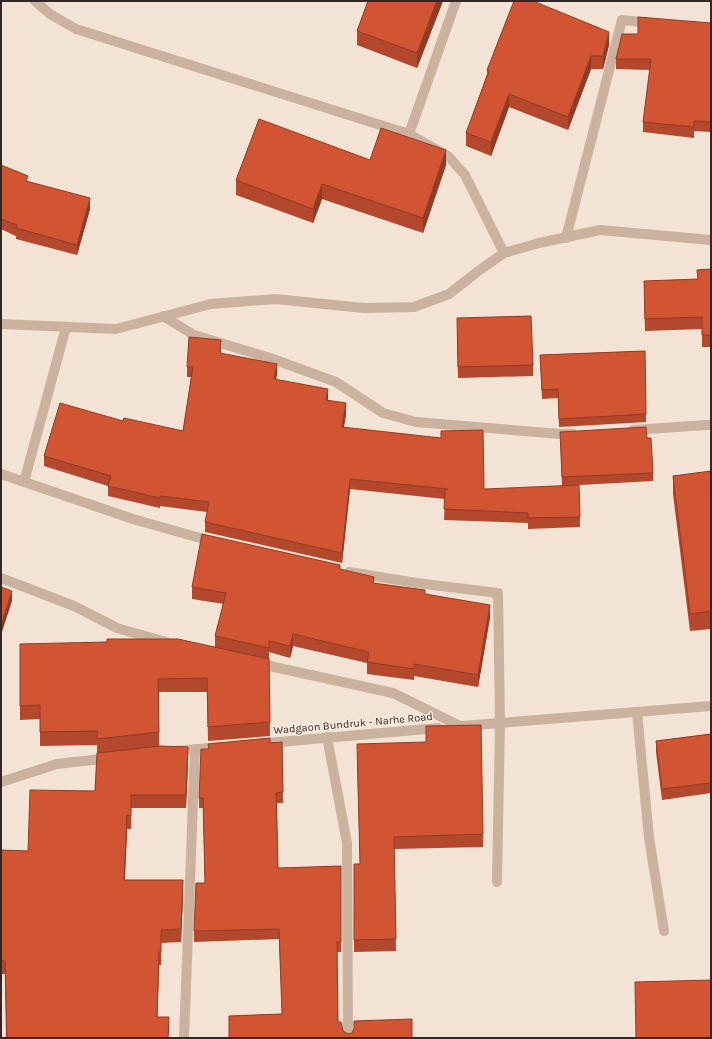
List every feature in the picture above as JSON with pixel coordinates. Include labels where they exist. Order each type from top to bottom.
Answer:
[{"type":"street","points":[[35,1],[50,14],[76,29],[408,134],[448,156],[465,175],[504,253]]},
{"type":"street","points":[[408,134],[456,1]]},
{"type":"street","points":[[566,238],[622,20],[659,23]]},
{"type":"street","points":[[1,324],[116,329],[211,304],[275,299],[364,308],[414,307],[449,294],[476,272],[504,253],[539,243],[600,230],[711,240]]},
{"type":"street","points":[[163,316],[194,335],[270,358],[336,382],[383,413],[416,422],[560,434],[582,433]]},
{"type":"street","points":[[24,482],[66,326]]},
{"type":"street","points":[[627,430],[706,425],[711,426]]},
{"type":"street","points":[[1,474],[132,519],[226,545]]},
{"type":"street","points":[[338,569],[417,583],[498,593],[500,723],[497,882]]},
{"type":"street","points":[[1,578],[74,606],[117,628],[178,645]]},
{"type":"street","points":[[247,661],[393,693],[460,726]]},
{"type":"street","name":"Wadgaon Bundruk - Narhe Road","points":[[249,744],[711,706]]},
{"type":"street","points":[[637,712],[649,838],[664,931]]},
{"type":"street","points":[[327,737],[347,843],[348,1038]]},
{"type":"street","points":[[165,752],[234,746]]},
{"type":"street","points":[[184,1038],[195,749]]},
{"type":"street","points":[[1,782],[57,764],[119,757]]},
{"type":"building","points":[[368,1],[437,1],[417,53],[357,31]]},
{"type":"building","points":[[514,1],[533,1],[609,32],[603,56],[591,56],[568,117],[509,94],[491,142],[466,133],[489,71],[487,70]]},
{"type":"building","points":[[638,17],[711,23],[711,122],[694,121],[694,127],[643,122],[651,59],[616,59],[622,34],[638,34]]},
{"type":"building","points":[[259,119],[370,160],[381,128],[446,150],[423,218],[322,184],[313,209],[236,180]]},
{"type":"building","points":[[1,165],[28,176],[26,181],[90,198],[77,245],[16,228],[17,225],[1,219]]},
{"type":"building","points":[[711,269],[711,335],[702,335],[702,317],[645,319],[644,281],[698,279],[697,270]]},
{"type":"building","points":[[531,316],[533,365],[458,367],[457,318]]},
{"type":"building","points":[[189,337],[221,340],[220,353],[277,364],[274,379],[328,389],[326,400],[346,403],[342,427],[441,438],[441,431],[483,430],[484,489],[579,485],[580,517],[528,518],[528,513],[444,509],[445,490],[448,489],[350,479],[342,553],[205,522],[209,502],[160,496],[160,498],[108,486],[111,476],[44,456],[60,403],[123,421],[124,418],[183,431],[193,367],[187,367]]},
{"type":"building","points":[[645,351],[646,414],[559,419],[558,389],[542,390],[540,355]]},
{"type":"building","points":[[646,427],[647,438],[651,438],[653,473],[562,477],[560,432]]},
{"type":"building","points":[[711,471],[711,611],[690,614],[673,476]]},
{"type":"building","points":[[202,534],[340,565],[340,569],[374,577],[373,583],[425,590],[425,594],[490,605],[478,675],[414,664],[414,669],[367,662],[369,652],[293,634],[290,646],[269,641],[269,648],[215,636],[226,593],[192,587]]},
{"type":"building","points":[[1,587],[12,591],[1,625]]},
{"type":"building","points":[[107,639],[178,639],[269,659],[270,722],[208,727],[207,678],[158,679],[159,732],[97,739],[98,731],[40,732],[40,705],[20,706],[20,644],[107,642]]},
{"type":"building","points":[[481,725],[483,834],[394,837],[396,939],[354,940],[354,864],[360,864],[357,744],[426,742],[426,726]]},
{"type":"building","points":[[711,734],[711,783],[662,789],[656,741]]},
{"type":"building","points":[[270,738],[270,743],[282,742],[283,792],[276,793],[278,868],[341,866],[341,942],[337,942],[338,1022],[341,1022],[343,1031],[348,1034],[352,1033],[354,1021],[412,1019],[412,1038],[229,1038],[229,1016],[282,1014],[279,929],[194,931],[196,883],[205,883],[203,798],[199,798],[201,749],[209,749],[208,744]]},
{"type":"building","points":[[160,746],[188,747],[186,795],[131,795],[131,816],[127,815],[124,880],[183,880],[181,929],[161,930],[157,1017],[169,1017],[168,1038],[7,1038],[5,961],[1,961],[1,850],[28,851],[30,790],[95,791],[97,753]]},
{"type":"building","points":[[711,980],[711,1038],[636,1038],[635,982]]}]
